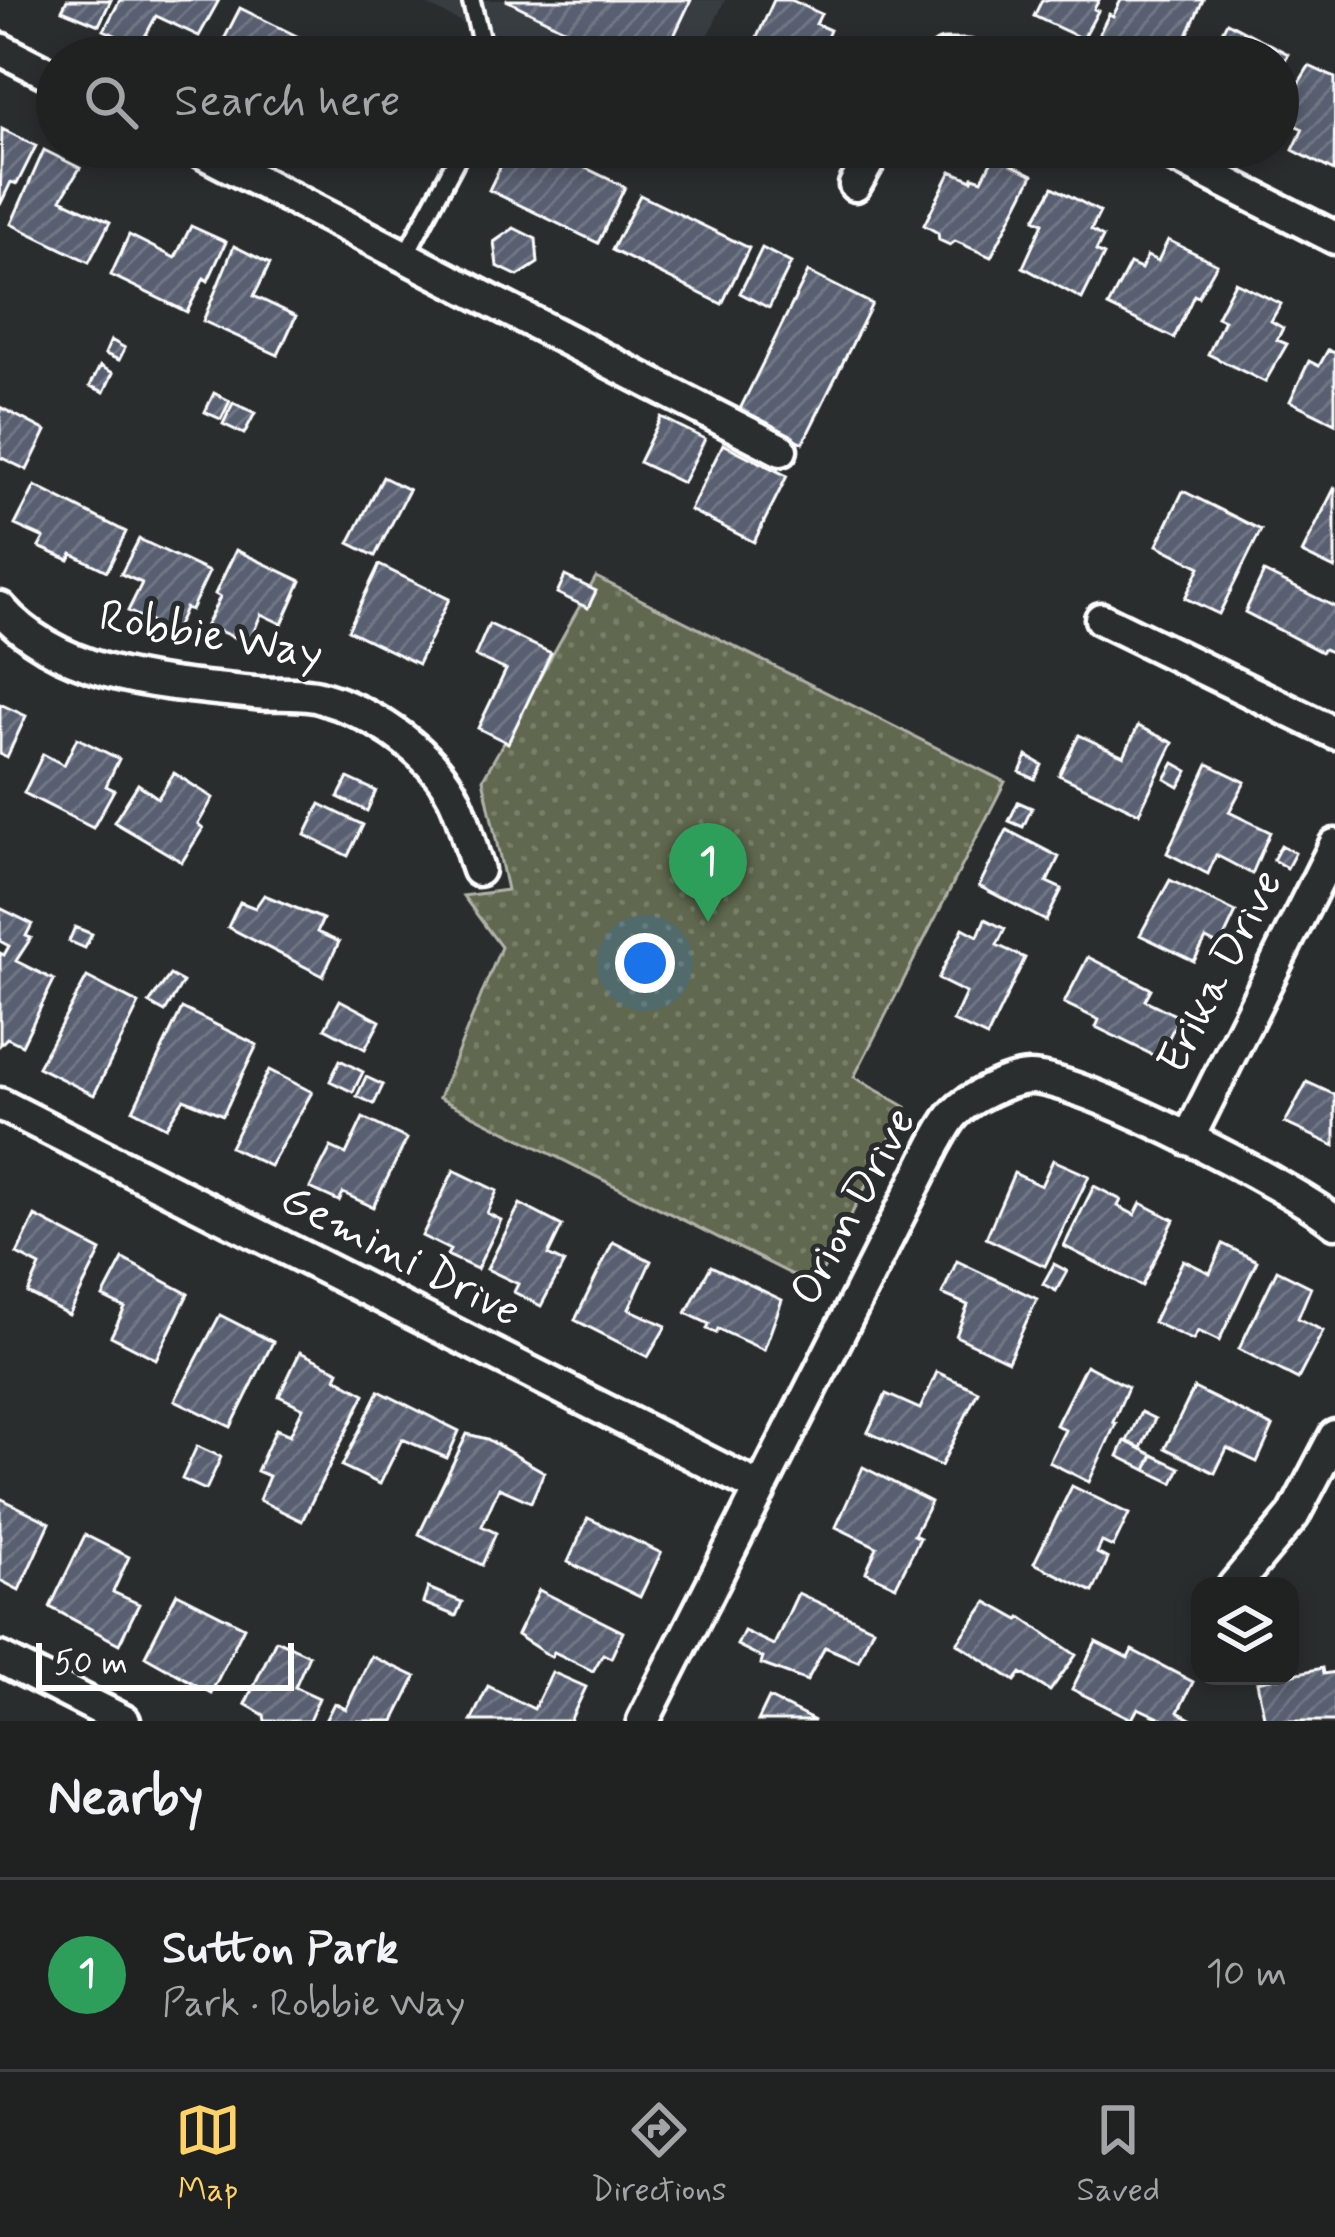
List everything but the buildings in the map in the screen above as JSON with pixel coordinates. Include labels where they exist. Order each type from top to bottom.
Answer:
[{"type":"street","points":[[0,50],[36,68]]},
{"type":"street","points":[[233,168],[781,450]]},
{"type":"street","points":[[855,185],[865,168]]},
{"type":"street","points":[[1197,168],[1335,238]]},
{"type":"street","name":"Robbie Way","points":[[0,608],[47,647],[112,674],[316,696],[370,719],[416,749],[451,792],[478,870]]},
{"type":"street","points":[[1101,619],[1335,734]]},
{"type":"street","name":"Erika Drive","points":[[1188,1139],[1335,845]]},
{"type":"street","name":"Orion Drive","points":[[643,1721],[956,1111],[992,1090],[1028,1078],[1072,1086],[1316,1205],[1335,1222]]},
{"type":"street","name":"Gemini Drive","points":[[0,1104],[759,1488]]},
{"type":"street","points":[[1242,1577],[1293,1516],[1335,1436]]},
{"type":"street","points":[[0,1658],[124,1721]]},
{"type":"lane","points":[[471,0],[479,36]]},
{"type":"lane","points":[[405,256],[452,168]]},
{"type":"shaded area","points":[[417,0],[725,0],[708,36],[489,36]]},
{"type":"green space","points":[[596,577],[1005,782],[854,1077],[906,1107],[815,1286],[439,1098],[501,947],[463,896],[507,890],[483,779]]},
{"type":"place","name":"Sutton Park","points":[[708,922]]}]
